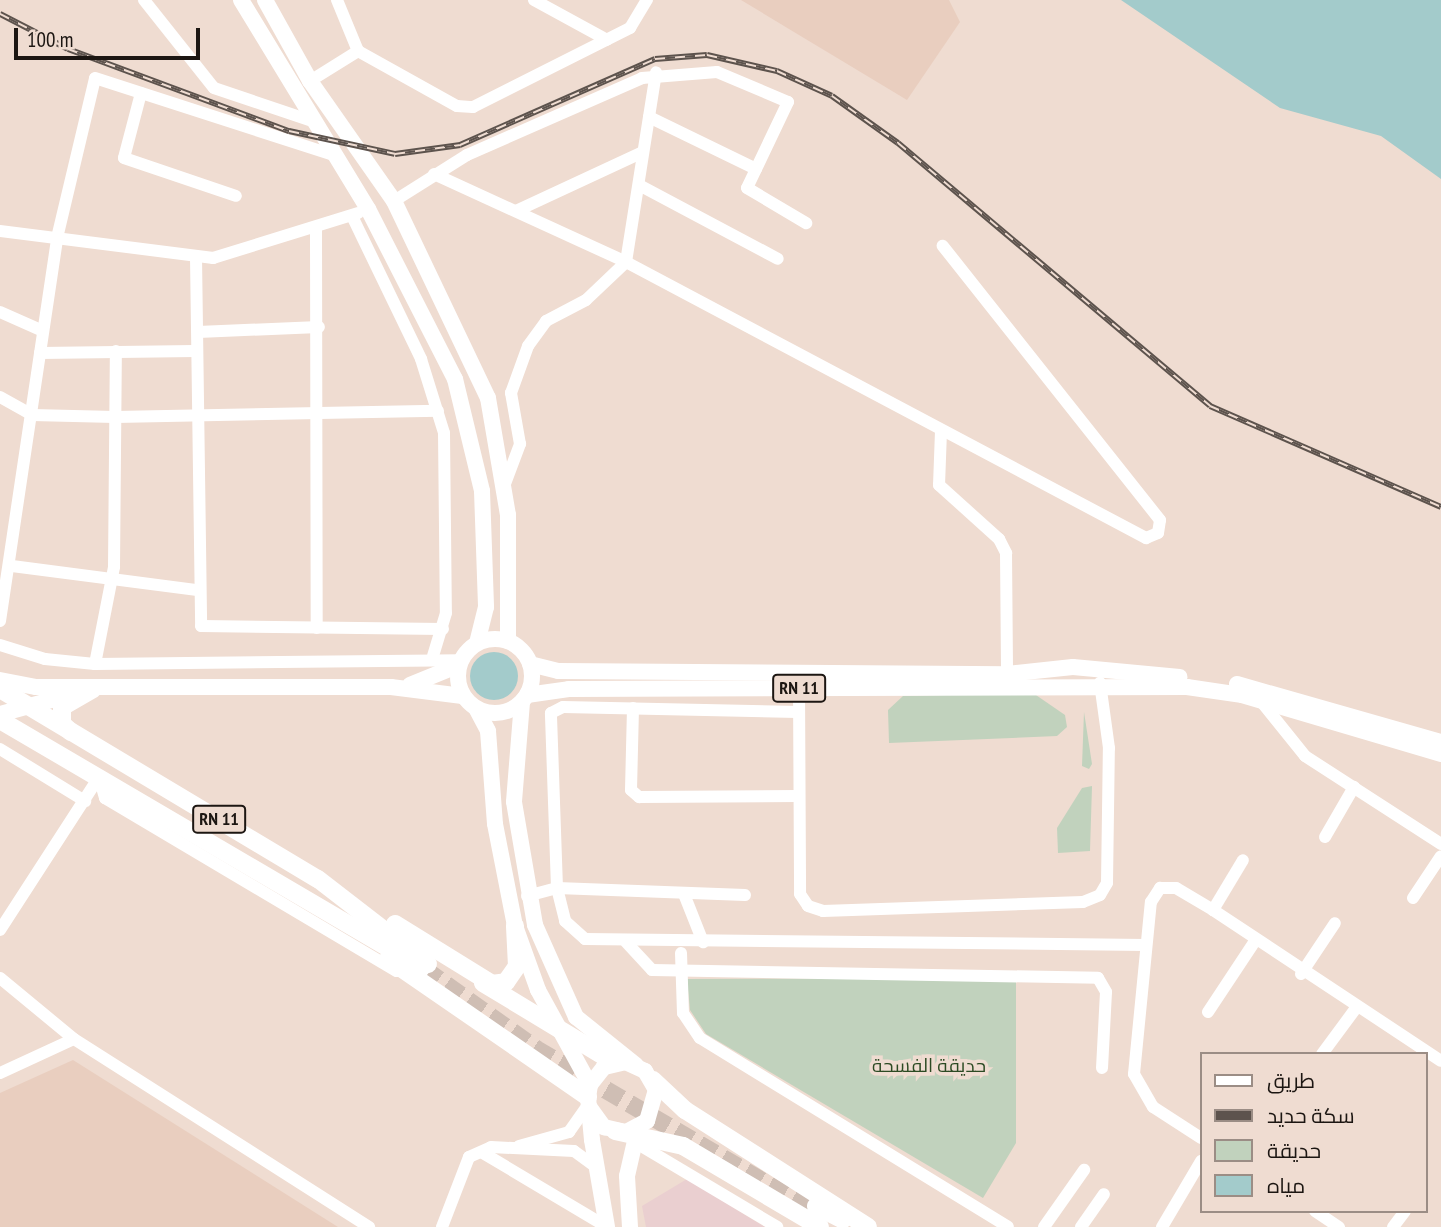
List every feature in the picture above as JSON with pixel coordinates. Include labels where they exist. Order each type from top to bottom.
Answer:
[{"type":"highway","points":[[74,735],[62,724],[62,707],[93,689]]},
{"type":"highway","name":"RN 11","points":[[0,690],[318,879],[421,970]]},
{"type":"highway","name":"RN 11","points":[[0,720],[335,914],[421,970]]},
{"type":"highway","points":[[318,879],[558,1032],[615,1063]]},
{"type":"highway","points":[[481,982],[500,984],[512,975],[519,959],[515,926]]},
{"type":"highway","points":[[421,970],[589,1098]]},
{"type":"highway","points":[[653,1080],[685,1110],[868,1227]]},
{"type":"highway","points":[[615,1131],[683,1146],[840,1227]]},
{"type":"highway","points":[[816,1215],[855,1227]]},
{"type":"main road","points":[[241,0],[312,121],[368,209],[455,379],[473,434],[485,539],[486,607],[478,643],[460,663],[434,679],[391,687]]},
{"type":"main road","points":[[265,0],[310,81],[394,201],[488,398],[505,484],[508,641],[530,664],[514,802],[527,896],[568,1006],[595,1038],[636,1065],[653,1080],[654,1112],[635,1135],[627,1176],[630,1227]]},
{"type":"main road","points":[[478,643],[508,641]]},
{"type":"main road","points":[[460,663],[462,696]]},
{"type":"main road","name":"RN 11","points":[[530,664],[558,671],[1007,674],[1104,668],[1245,685],[1441,742]]},
{"type":"main road","points":[[0,680],[93,689],[391,687],[462,696],[477,710],[488,731],[495,824],[515,926],[558,1032],[589,1098],[615,1131]]},
{"type":"main road","name":"RN 11","points":[[525,699],[569,689],[1100,683],[1206,688],[1260,700],[1441,754]]},
{"type":"main road","points":[[0,714],[93,689]]},
{"type":"main road","points":[[477,710],[506,712],[525,699]]},
{"type":"main road","points":[[607,1227],[596,1167],[589,1098],[615,1063],[636,1065]]},
{"type":"street","points":[[144,0],[214,88],[312,121]]},
{"type":"street","points":[[337,0],[358,51],[457,106],[473,107],[630,28],[647,0]]},
{"type":"street","points":[[534,0],[607,40]]},
{"type":"street","points":[[310,81],[358,51]]},
{"type":"street","points":[[505,484],[520,444],[511,393],[528,346],[546,321],[586,300],[626,262],[656,72]]},
{"type":"street","points":[[394,201],[433,174],[656,72],[717,72],[788,102],[747,188],[806,223]]},
{"type":"street","points":[[0,621],[5,582],[12,566],[57,238],[94,78],[333,155]]},
{"type":"street","points":[[141,93],[124,158],[236,196]]},
{"type":"street","points":[[649,117],[756,169]]},
{"type":"street","points":[[516,211],[643,152]]},
{"type":"street","points":[[433,174],[626,262],[1146,538],[1161,527],[943,246]]},
{"type":"street","points":[[639,185],[778,259]]},
{"type":"street","points":[[0,231],[213,258],[316,230],[368,209]]},
{"type":"street","points":[[352,215],[439,411],[445,450],[443,629],[433,656]]},
{"type":"street","points":[[316,230],[317,628]]},
{"type":"street","points":[[196,257],[199,622],[205,628],[443,629]]},
{"type":"street","points":[[0,312],[43,331]]},
{"type":"street","points":[[198,332],[318,327]]},
{"type":"street","points":[[95,664],[111,579],[116,351]]},
{"type":"street","points":[[40,353],[195,351]]},
{"type":"street","points":[[0,397],[32,415],[115,418],[196,413],[439,411]]},
{"type":"street","points":[[941,431],[939,485],[999,539],[1006,552],[1007,674]]},
{"type":"street","points":[[12,566],[197,590]]},
{"type":"street","points":[[0,645],[95,664],[433,656],[460,663]]},
{"type":"street","points":[[799,688],[800,894],[815,910],[1090,902],[1104,889],[1107,876],[1109,748],[1100,683]]},
{"type":"street","points":[[1260,700],[1305,756],[1441,844]]},
{"type":"street","points":[[799,712],[563,707],[551,713],[557,888],[573,932],[585,939],[626,942],[1146,946]]},
{"type":"street","points":[[633,708],[631,790],[639,797],[798,796]]},
{"type":"street","points":[[0,749],[85,801]]},
{"type":"street","points":[[0,930],[99,777]]},
{"type":"street","points":[[99,777],[105,797],[421,970]]},
{"type":"street","points":[[1325,837],[1354,787]]},
{"type":"street","points":[[1413,898],[1441,856]]},
{"type":"street","points":[[1213,910],[1243,860]]},
{"type":"street","points":[[527,896],[557,888],[745,895]]},
{"type":"street","points":[[1200,1134],[1153,1107],[1134,1074],[1151,902],[1160,888],[1176,888],[1213,910],[1301,974],[1427,1052]]},
{"type":"street","points":[[684,894],[703,942]]},
{"type":"street","points":[[1301,974],[1335,923]]},
{"type":"street","points":[[1208,1012],[1255,941]]},
{"type":"street","points":[[626,942],[646,967],[680,971],[1098,978],[1106,992],[1102,1068]]},
{"type":"street","points":[[681,953],[683,1013],[700,1038],[1008,1227]]},
{"type":"street","points":[[0,978],[74,1040],[369,1227]]},
{"type":"street","points":[[1323,1052],[1356,1008]]},
{"type":"street","points":[[0,1073],[74,1040]]},
{"type":"street","points":[[442,1227],[469,1157],[569,1132],[589,1098]]},
{"type":"street","points":[[635,1135],[777,1227]]},
{"type":"street","points":[[517,1147],[585,1154],[596,1167]]},
{"type":"street","points":[[483,1153],[607,1227]]},
{"type":"street","points":[[1162,1227],[1200,1163]]},
{"type":"street","points":[[1044,1227],[1084,1170]]},
{"type":"street","points":[[1081,1227],[1104,1194]]},
{"type":"street","points":[[1318,1213],[1339,1227]]},
{"type":"shaded area","points":[[741,0],[949,0],[960,22],[907,100]]},
{"type":"shaded area","points":[[73,1060],[338,1227],[0,1227],[0,1093]]},
{"type":"shaded area","points":[[687,1179],[765,1227],[646,1227],[642,1206]]},
{"type":"green space","points":[[1033,693],[1065,715],[1067,727],[1057,736],[889,743],[888,710],[903,696]]},
{"type":"green space","points":[[1084,712],[1092,764],[1089,769],[1082,766]]},
{"type":"green space","points":[[1092,786],[1090,851],[1058,853],[1057,828],[1082,788]]},
{"type":"green space","name":"حديقة الفسحة","points":[[1016,978],[1016,1143],[983,1198],[706,1034],[690,1010],[687,979]]},
{"type":"water","points":[[1121,0],[1441,0],[1441,179],[1381,136],[1280,108]]},
{"type":"water","points":[[494,652],[511,659],[518,676],[511,693],[494,700],[477,693],[470,676],[477,659]]},
{"type":"tunnel","points":[[424,969],[536,1049],[813,1211]]},
{"type":"railway","points":[[0,14],[68,49],[289,131],[395,154],[460,145],[655,59],[707,55],[777,71],[832,96],[898,143],[1210,406],[1441,507]]}]
